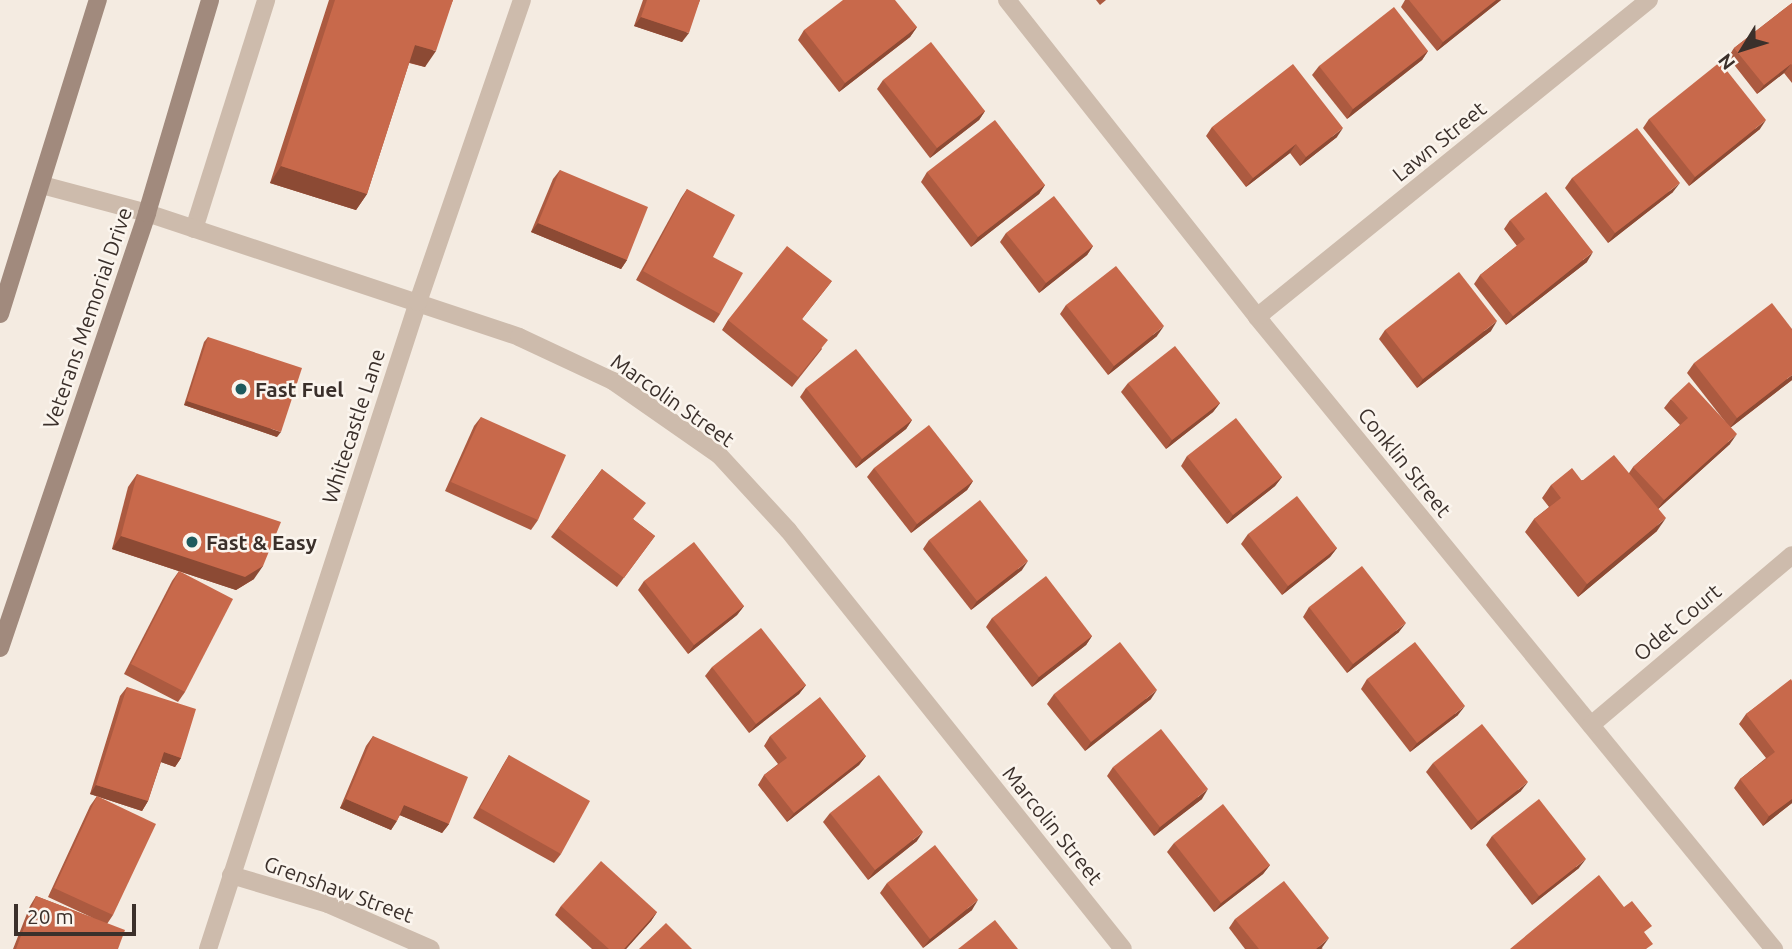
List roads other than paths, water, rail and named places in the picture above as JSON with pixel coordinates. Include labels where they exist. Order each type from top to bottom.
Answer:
[{"type":"main road","points":[[0,314],[98,0]]},
{"type":"main road","name":"Veterans Memorial Drive","points":[[0,648],[147,214],[210,0]]},
{"type":"street","points":[[194,229],[267,0]]},
{"type":"street","name":"Whitecastle Lane","points":[[208,949],[418,302],[522,0]]},
{"type":"street","name":"Conklin Street","points":[[1007,0],[1257,317],[1774,949]]},
{"type":"street","name":"Lawn Street","points":[[1257,317],[1650,0]]},
{"type":"street","name":"Marcolin Street","points":[[41,185],[147,214],[519,337],[613,381],[719,455],[788,530],[1123,949]]},
{"type":"street","name":"Odet Court","points":[[1591,725],[1792,555]]},
{"type":"street","name":"Grenshaw Street","points":[[231,875],[328,904],[431,949]]},
{"type":"place","name":"Fast Fuel","points":[[241,389]]},
{"type":"place","name":"Fast & Easy","points":[[192,542]]}]
